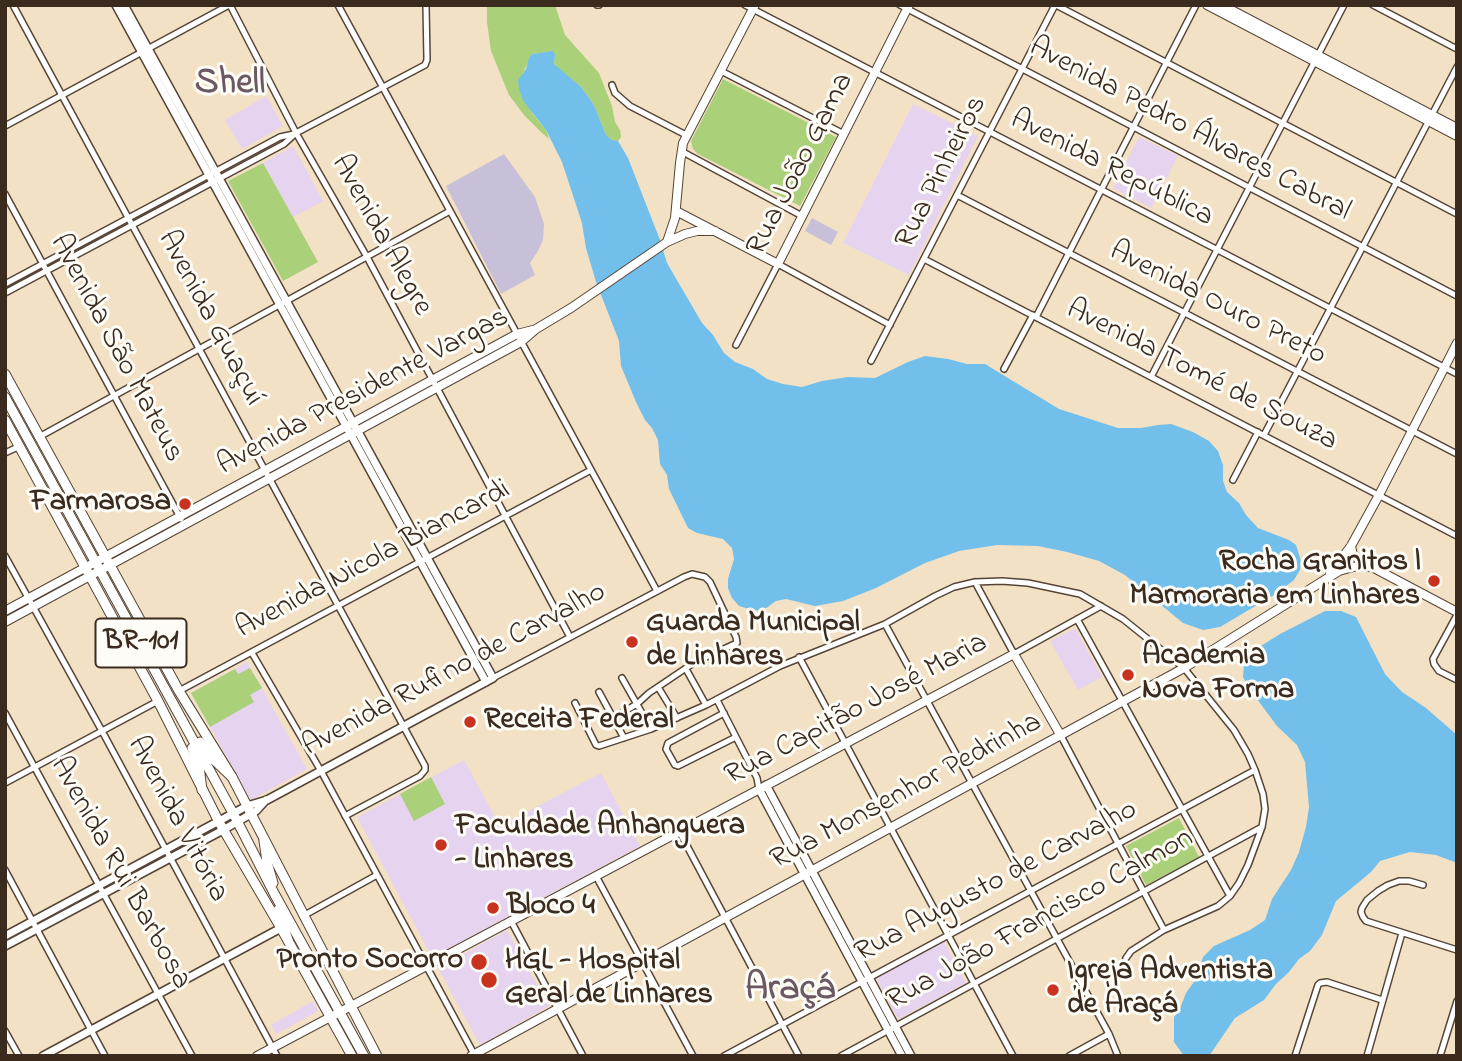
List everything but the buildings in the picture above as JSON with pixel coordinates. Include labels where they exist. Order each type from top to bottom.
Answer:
[{"type":"main road","points":[[1207,5],[1316,58]]},
{"type":"main road","points":[[1222,5],[1430,118],[1457,136]]},
{"type":"main road","name":"Rua João Gama","points":[[778,264],[906,6]]},
{"type":"main road","points":[[665,244],[676,211],[681,151],[686,135],[751,7]]},
{"type":"main road","points":[[1430,118],[1457,128]]},
{"type":"main road","points":[[676,211],[778,264]]},
{"type":"main road","name":"Avenida Presidente Vargas","points":[[5,622],[88,572],[536,329],[665,244],[685,234],[715,231]]},
{"type":"main road","points":[[1323,581],[1351,546],[1457,343]]},
{"type":"main road","points":[[5,374],[103,564],[232,777],[377,1056]]},
{"type":"main road","name":"BR-101","points":[[5,397],[103,564],[275,895],[364,1056]]},
{"type":"main road","points":[[5,419],[158,701],[221,826],[352,1056]]},
{"type":"main road","points":[[1351,546],[1353,555],[1371,567],[1457,614]]},
{"type":"main road","points":[[1323,581],[1348,568],[1371,567]]},
{"type":"main road","name":"Avenida Presidente Vargas","points":[[5,611],[88,572]]},
{"type":"main road","name":"Rua Monsenhor Pedrinha","points":[[472,1055],[1061,736],[1184,667],[1323,581]]},
{"type":"main road","points":[[1014,654],[1061,736]]},
{"type":"main road","name":"Rua Capitão José Maria","points":[[330,1016],[1014,654]]},
{"type":"main road","points":[[181,717],[214,761],[232,777]]},
{"type":"main road","points":[[181,717],[199,766],[202,790]]},
{"type":"main road","points":[[264,841],[275,895]]},
{"type":"main road","points":[[265,876],[271,897],[282,917],[288,940]]},
{"type":"main road","points":[[257,1056],[275,1052],[330,1016]]},
{"type":"street","name":"Avenida Guaçuí","points":[[12,5],[425,766],[425,771],[420,776],[345,816]]},
{"type":"street","points":[[116,5],[145,51],[489,680]]},
{"type":"street","points":[[124,5],[145,51]]},
{"type":"street","points":[[5,126],[230,5]]},
{"type":"street","name":"Avenida Alegre","points":[[230,5],[296,133],[367,257],[570,637]]},
{"type":"street","points":[[338,5],[656,591]]},
{"type":"street","points":[[5,284],[128,218],[284,144],[296,133],[426,63],[426,5]]},
{"type":"street","points":[[1056,5],[1457,214]]},
{"type":"street","name":"Rua Pinheiros","points":[[871,361],[1056,5]]},
{"type":"street","points":[[1003,369],[1069,253],[1196,5]]},
{"type":"street","points":[[1151,377],[1344,5]]},
{"type":"street","points":[[1373,5],[1457,49]]},
{"type":"street","name":"Avenida Pedro Álvares Cabral","points":[[906,6],[1457,296]]},
{"type":"street","name":"Avenida República","points":[[751,7],[1457,374]]},
{"type":"street","points":[[1233,480],[1297,372],[1457,67]]},
{"type":"street","points":[[720,71],[844,134]]},
{"type":"street","points":[[612,85],[615,93],[630,106],[686,135]]},
{"type":"street","points":[[681,151],[802,216]]},
{"type":"street","points":[[5,293],[132,225],[214,177]]},
{"type":"street","name":"Avenida São Mateus","points":[[5,194],[182,521]]},
{"type":"street","name":"Avenida Ouro Preto","points":[[957,195],[1457,454]]},
{"type":"street","points":[[39,437],[450,211]]},
{"type":"street","name":"Avenida Tomé de Souza","points":[[924,259],[1457,536]]},
{"type":"street","points":[[778,264],[890,325]]},
{"type":"street","name":"Rua João Gama","points":[[736,345],[778,264]]},
{"type":"street","points":[[5,453],[20,446]]},
{"type":"street","name":"Avenida Nicola Biancardi","points":[[179,691],[591,470]]},
{"type":"street","points":[[5,556],[28,598]]},
{"type":"street","name":"Avenida Rufino de Carvalho","points":[[221,826],[403,726],[692,574],[705,577],[709,582],[737,640],[735,644],[695,662],[686,669]]},
{"type":"street","points":[[975,582],[1014,654],[1101,606]]},
{"type":"street","points":[[575,704],[598,746],[677,718],[799,657],[886,624],[954,587],[975,582],[1015,582],[1080,594],[1123,619],[1184,667],[1234,730],[1255,769],[1265,809],[1262,827],[1248,865],[1240,883],[1230,896],[1218,906],[1164,930],[1130,951],[1126,958]]},
{"type":"street","name":"Avenida Vitória","points":[[28,598],[275,1052]]},
{"type":"street","points":[[1457,614],[1433,659],[1439,671],[1457,680]]},
{"type":"street","points":[[1077,619],[1230,896]]},
{"type":"street","points":[[886,624],[1109,1034],[1118,1056]]},
{"type":"street","points":[[253,653],[321,771],[472,1055]]},
{"type":"street","points":[[799,657],[1013,1056]]},
{"type":"street","points":[[613,718],[686,669],[706,705]]},
{"type":"street","points":[[622,678],[651,729]]},
{"type":"street","points":[[658,687],[677,718]]},
{"type":"street","points":[[599,692],[624,738]]},
{"type":"street","points":[[717,700],[892,1028],[911,1056]]},
{"type":"street","points":[[5,783],[158,701]]},
{"type":"street","name":"Avenida Rui Barbosa","points":[[5,713],[192,1056]]},
{"type":"street","points":[[724,713],[667,744],[666,749],[675,765],[680,766],[736,737]]},
{"type":"street","points":[[1061,736],[1164,930]]},
{"type":"street","name":"Rua Augusto de Carvalho","points":[[723,1056],[1255,769]]},
{"type":"street","points":[[5,946],[221,826]]},
{"type":"street","name":"Rua João Francisco Calmon","points":[[841,1056],[1262,827]]},
{"type":"street","points":[[679,831],[799,1056]]},
{"type":"street","points":[[5,870],[105,1056]]},
{"type":"street","points":[[303,916],[377,875]]},
{"type":"street","points":[[596,876],[693,1056]]},
{"type":"street","points":[[1423,885],[1399,881],[1378,891],[1367,900],[1361,912],[1366,921],[1457,950]]},
{"type":"street","points":[[5,936],[102,890]]},
{"type":"street","points":[[511,921],[583,1056]]},
{"type":"street","points":[[43,1056],[281,928]]},
{"type":"street","points":[[1367,1056],[1402,933]]},
{"type":"street","points":[[1295,1056],[1320,983],[1326,982],[1382,1000]]},
{"type":"street","points":[[1440,1056],[1454,1019],[1457,1001]]},
{"type":"street","points":[[892,1028],[902,1056]]},
{"type":"street","points":[[5,1031],[19,1056]]},
{"type":"street","points":[[1069,1056],[1109,1034]]},
{"type":"shaded area","points":[[266,96],[283,126],[242,149],[225,120]]},
{"type":"shaded area","points":[[913,104],[978,136],[909,275],[843,243]]},
{"type":"shaded area","points":[[1139,137],[1178,156],[1151,208],[1113,188]]},
{"type":"shaded area","points":[[293,146],[323,201],[293,217],[263,163]]},
{"type":"shaded area","points":[[504,154],[535,197],[544,224],[543,240],[530,263],[535,275],[501,294],[446,186]]},
{"type":"shaded area","points":[[812,218],[838,232],[831,245],[805,231]]},
{"type":"shaded area","points":[[1075,628],[1102,677],[1078,690],[1050,641]]},
{"type":"shaded area","points":[[247,662],[307,769],[251,800],[191,693]]},
{"type":"shaded area","name":"Faculdade Anhanguera - Linhares","points":[[464,760],[500,826],[601,773],[640,846],[432,957],[357,817]]},
{"type":"shaded area","name":"HGL - Hospital Geral de Linhares","points":[[507,930],[549,1006],[480,1045],[438,968]]},
{"type":"shaded area","points":[[944,942],[966,983],[898,1019],[876,978]]},
{"type":"shaded area","points":[[313,1001],[318,1011],[276,1034],[271,1025]]},
{"type":"green space","points":[[487,5],[555,5],[565,35],[599,73],[620,130],[621,137],[618,141],[606,135],[594,105],[581,87],[557,68],[554,63],[555,55],[547,52],[532,54],[522,75],[532,113],[546,130],[549,139],[524,115],[509,95],[491,51]]},
{"type":"green space","points":[[723,79],[836,137],[800,206],[693,149],[691,141]]},
{"type":"green space","points":[[263,163],[318,262],[283,281],[228,181]]},
{"type":"green space","points":[[250,668],[262,688],[250,695],[254,702],[210,727],[191,693],[235,669],[238,674]]},
{"type":"green space","points":[[431,777],[445,804],[414,821],[400,794]]},
{"type":"green space","points":[[1179,818],[1199,857],[1146,885],[1126,846]]},
{"type":"water","points":[[553,51],[554,64],[581,87],[594,105],[606,135],[618,141],[628,158],[667,263],[702,323],[724,353],[735,362],[753,369],[767,379],[802,387],[848,377],[875,378],[925,356],[967,364],[985,364],[1059,409],[1118,428],[1171,424],[1193,432],[1209,441],[1218,451],[1227,492],[1239,503],[1246,515],[1258,528],[1296,545],[1301,561],[1300,570],[1294,580],[1220,627],[1203,630],[1183,623],[1125,575],[1099,561],[1038,546],[997,545],[959,551],[925,563],[843,601],[815,606],[786,599],[776,601],[762,611],[739,606],[728,588],[734,559],[732,548],[723,539],[688,528],[669,489],[667,475],[660,464],[658,440],[636,402],[621,366],[619,341],[596,282],[582,223],[562,162],[546,130],[524,102],[519,89],[518,80],[532,54]]},
{"type":"water","points":[[1325,611],[1341,611],[1356,617],[1385,674],[1402,692],[1426,708],[1457,735],[1457,863],[1436,855],[1410,852],[1380,861],[1336,901],[1322,935],[1310,951],[1299,959],[1264,1000],[1235,1018],[1209,1056],[1184,1056],[1174,1042],[1174,1017],[1196,979],[1203,957],[1214,946],[1265,920],[1272,899],[1299,852],[1306,827],[1309,807],[1305,762],[1297,745],[1277,726],[1248,687],[1243,677],[1244,665],[1253,651]]},
{"type":"place","name":"Farmarosa","points":[[185,504]]},
{"type":"place","name":"Rocha Granitos | Marmoraria em Linhares","points":[[1434,581]]},
{"type":"place","name":"Guarda Municipal de Linhares","points":[[632,642]]},
{"type":"place","name":"Academia Nova Forma","points":[[1128,675]]},
{"type":"place","name":"Receita Federal","points":[[470,722]]},
{"type":"place","name":"Faculdade Anhanguera - Linhares","points":[[441,845]]},
{"type":"place","name":"Bloco 4","points":[[493,908]]},
{"type":"place","name":"Pronto Socorro","points":[[479,962]]},
{"type":"place","name":"HGL - Hospital Geral de Linhares","points":[[489,980]]},
{"type":"place","name":"Igreja Adventista de Araçá","points":[[1053,990]]},
{"type":"district","name":"Shell","points":[[230,86]]},
{"type":"district","name":"Araçá","points":[[790,992]]}]
